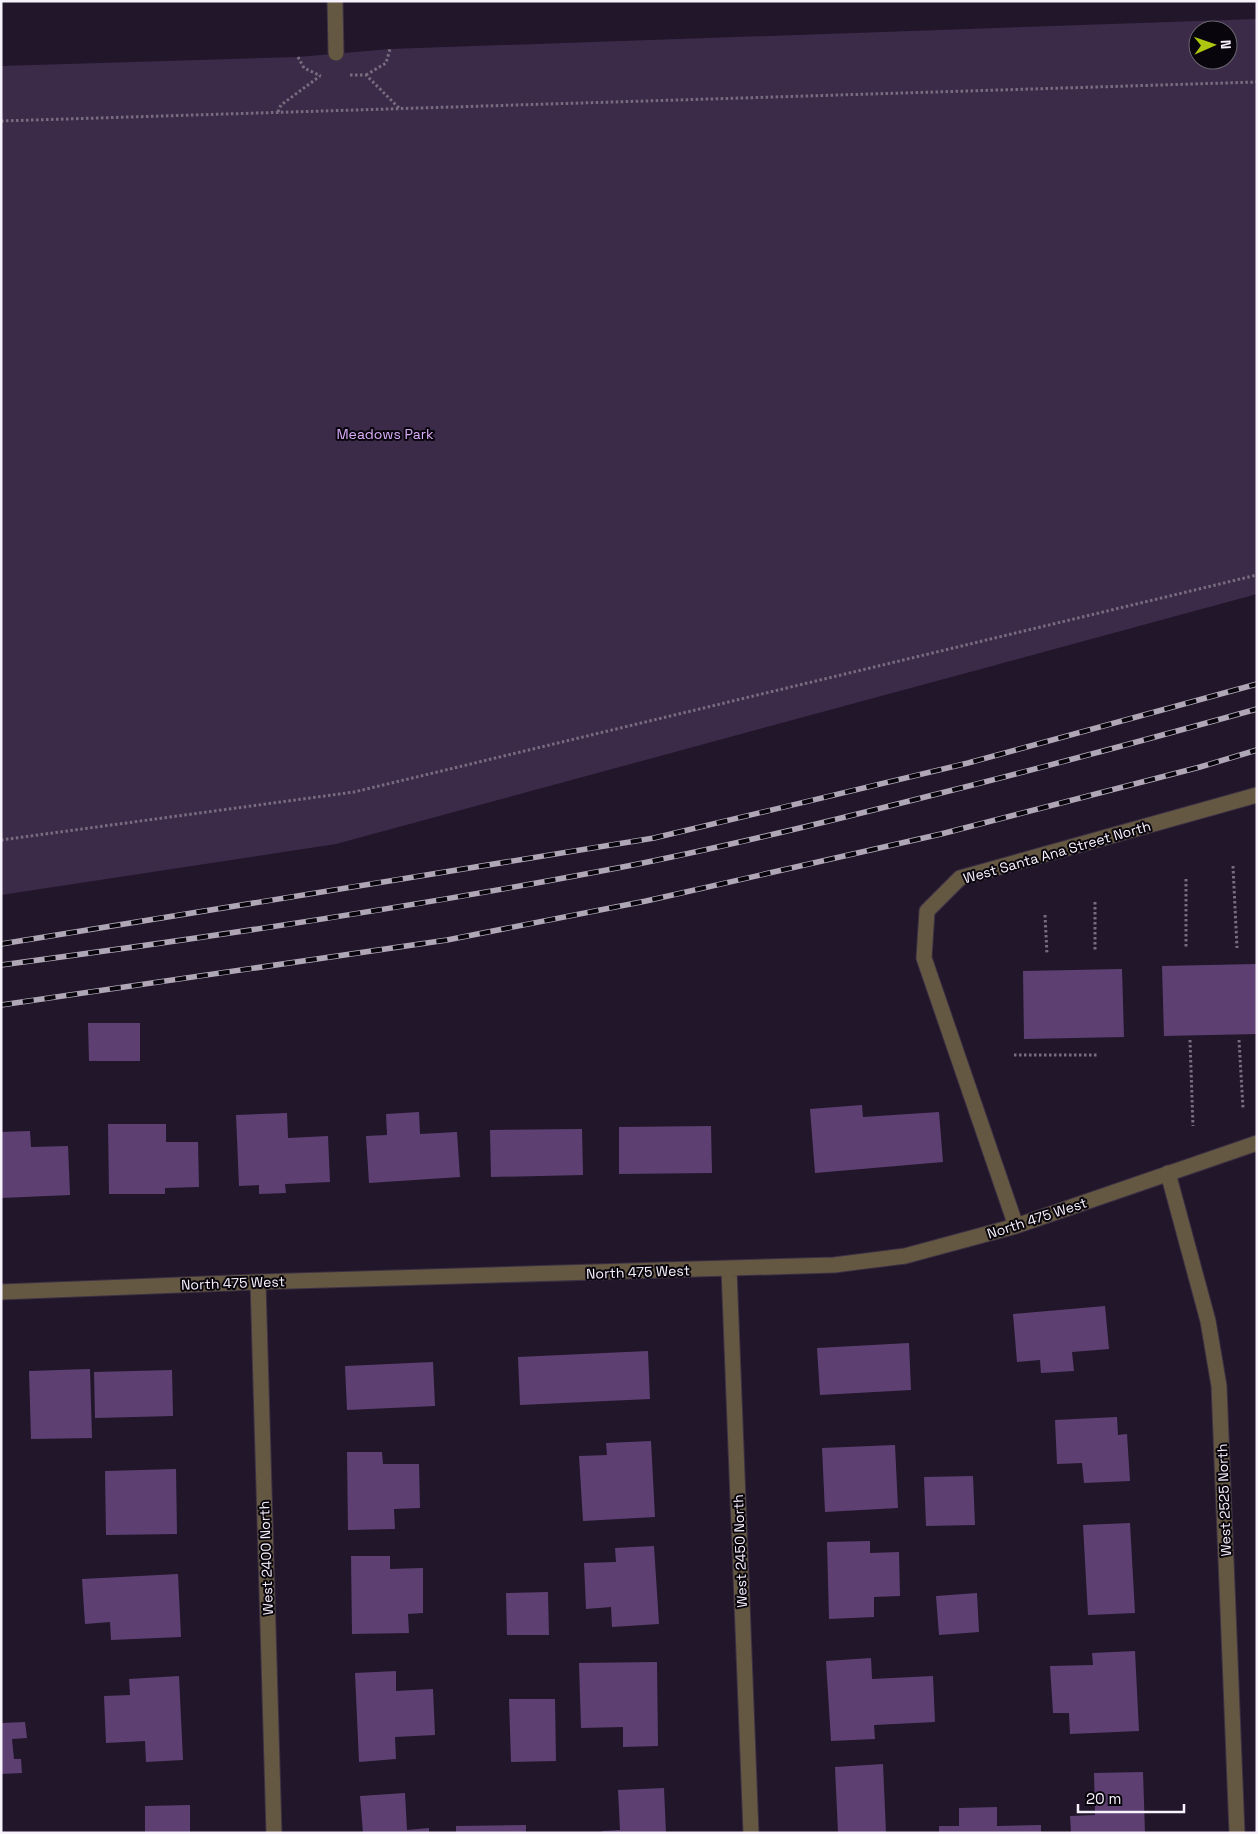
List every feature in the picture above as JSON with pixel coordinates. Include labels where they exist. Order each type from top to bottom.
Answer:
[{"type":"street","points":[[334,1],[336,53]]},
{"type":"street","name":"West Santa Ana Street North","points":[[1016,1226],[924,958],[926,911],[960,878],[1257,795]]},
{"type":"street","name":"North 475 West","points":[[1,1292],[258,1282],[834,1265],[905,1256],[1016,1226],[1257,1143]]},
{"type":"street","name":"West 2525 North","points":[[1168,1173],[1208,1321],[1220,1386],[1237,1833]]},
{"type":"street","name":"West 2450 North","points":[[730,1269],[751,1833]]},
{"type":"street","name":"West 2400 North","points":[[258,1282],[274,1833]]},
{"type":"path","points":[[348,75],[366,75],[386,63],[390,49]]},
{"type":"path","points":[[298,57],[304,68],[320,76],[330,76]]},
{"type":"path","points":[[366,75],[400,109]]},
{"type":"path","points":[[278,112],[281,105],[320,76]]},
{"type":"path","points":[[1,121],[1257,82]]},
{"type":"path","points":[[1,840],[354,792],[1257,575]]},
{"type":"path","points":[[1233,866],[1237,948]]},
{"type":"path","points":[[1186,879],[1186,948]]},
{"type":"path","points":[[1094,902],[1095,952]]},
{"type":"path","points":[[1045,915],[1047,954]]},
{"type":"path","points":[[1190,1040],[1193,1126]]},
{"type":"path","points":[[1239,1040],[1243,1108]]},
{"type":"path","points":[[1014,1055],[1099,1055]]},
{"type":"green space","name":"Meadows Park","points":[[1257,19],[1257,594],[336,844],[1,895],[1,66],[298,57],[390,49],[1188,21],[1188,70],[1238,70],[1238,20],[1228,20]]},
{"type":"building","points":[[1257,964],[1257,1034],[1164,1036],[1162,966]]},
{"type":"building","points":[[1122,969],[1124,1037],[1024,1039],[1023,971]]},
{"type":"building","points":[[88,1023],[140,1023],[140,1061],[89,1061]]},
{"type":"building","points":[[862,1105],[863,1117],[939,1112],[943,1162],[815,1173],[810,1109]]},
{"type":"building","points":[[419,1112],[420,1134],[457,1132],[460,1177],[369,1183],[366,1136],[387,1135],[386,1114]]},
{"type":"building","points":[[287,1113],[288,1138],[328,1136],[330,1182],[285,1184],[286,1193],[259,1194],[259,1185],[239,1186],[236,1115]]},
{"type":"building","points":[[108,1124],[166,1124],[166,1142],[198,1142],[199,1187],[165,1188],[165,1194],[109,1194]]},
{"type":"building","points":[[711,1126],[712,1173],[619,1174],[619,1127]]},
{"type":"building","points":[[582,1129],[583,1175],[491,1177],[490,1130]]},
{"type":"building","points":[[30,1131],[31,1147],[68,1146],[70,1195],[1,1198],[1,1132]]},
{"type":"building","points":[[1105,1306],[1109,1349],[1072,1352],[1074,1371],[1041,1373],[1040,1360],[1017,1362],[1013,1314]]},
{"type":"building","points":[[909,1343],[911,1390],[820,1395],[817,1348]]},
{"type":"building","points":[[648,1351],[650,1399],[520,1405],[518,1357]]},
{"type":"building","points":[[433,1362],[435,1406],[347,1410],[345,1366]]},
{"type":"building","points":[[90,1369],[92,1438],[31,1439],[29,1371]]},
{"type":"building","points":[[172,1370],[173,1416],[95,1418],[94,1372]]},
{"type":"building","points":[[1117,1417],[1118,1435],[1127,1434],[1130,1481],[1084,1483],[1082,1463],[1057,1464],[1055,1420]]},
{"type":"building","points":[[651,1441],[655,1517],[583,1521],[579,1456],[607,1455],[606,1443]]},
{"type":"building","points":[[895,1445],[898,1508],[825,1512],[822,1448]]},
{"type":"building","points":[[347,1452],[382,1452],[383,1464],[419,1464],[420,1508],[394,1509],[395,1529],[348,1530]]},
{"type":"building","points":[[176,1469],[177,1534],[106,1535],[105,1471]]},
{"type":"building","points":[[973,1476],[975,1525],[926,1526],[924,1477]]},
{"type":"building","points":[[1130,1523],[1135,1613],[1088,1615],[1083,1525]]},
{"type":"building","points":[[870,1541],[870,1553],[899,1552],[900,1596],[874,1597],[874,1617],[829,1619],[827,1542]]},
{"type":"building","points":[[654,1546],[659,1624],[612,1627],[611,1607],[586,1609],[584,1563],[616,1562],[615,1548]]},
{"type":"building","points":[[351,1556],[390,1556],[390,1569],[423,1568],[423,1613],[408,1614],[409,1633],[352,1634]]},
{"type":"building","points":[[178,1574],[181,1637],[111,1640],[110,1622],[85,1624],[82,1579]]},
{"type":"building","points":[[548,1592],[549,1635],[507,1635],[506,1593]]},
{"type":"building","points":[[977,1593],[979,1632],[939,1635],[936,1596]]},
{"type":"building","points":[[1135,1651],[1139,1731],[1070,1734],[1069,1713],[1053,1713],[1050,1666],[1093,1665],[1092,1653]]},
{"type":"building","points":[[871,1658],[872,1679],[933,1676],[935,1722],[874,1725],[875,1739],[831,1741],[826,1661]]},
{"type":"building","points":[[657,1662],[658,1746],[623,1747],[623,1727],[581,1728],[579,1663]]},
{"type":"building","points":[[396,1671],[396,1691],[433,1689],[435,1735],[395,1737],[396,1759],[359,1762],[355,1673]]},
{"type":"building","points":[[179,1676],[183,1760],[146,1762],[145,1741],[106,1743],[104,1696],[130,1695],[129,1679]]},
{"type":"building","points":[[509,1699],[555,1699],[556,1761],[511,1762]]},
{"type":"building","points":[[25,1722],[27,1738],[12,1739],[14,1759],[21,1759],[22,1773],[1,1774],[1,1723]]},
{"type":"building","points":[[883,1764],[886,1833],[838,1833],[835,1767]]},
{"type":"building","points":[[1143,1772],[1145,1833],[1071,1833],[1070,1816],[1095,1815],[1094,1773]]},
{"type":"building","points":[[664,1788],[666,1833],[602,1833],[602,1831],[620,1830],[618,1790]]},
{"type":"building","points":[[405,1793],[407,1830],[429,1828],[429,1833],[363,1833],[360,1796]]},
{"type":"building","points":[[190,1805],[190,1833],[145,1833],[145,1806]]},
{"type":"building","points":[[997,1807],[997,1826],[1041,1825],[1041,1833],[939,1833],[939,1826],[959,1826],[959,1808]]},
{"type":"building","points":[[526,1825],[526,1833],[456,1833],[456,1826]]},
{"type":"railway","points":[[1,944],[654,838],[968,763],[1257,684]]},
{"type":"railway","points":[[1,965],[320,919],[638,864],[823,823],[1054,764],[1257,709]]},
{"type":"railway","points":[[1,1005],[447,940],[646,901],[941,834],[1200,767],[1257,750]]}]
